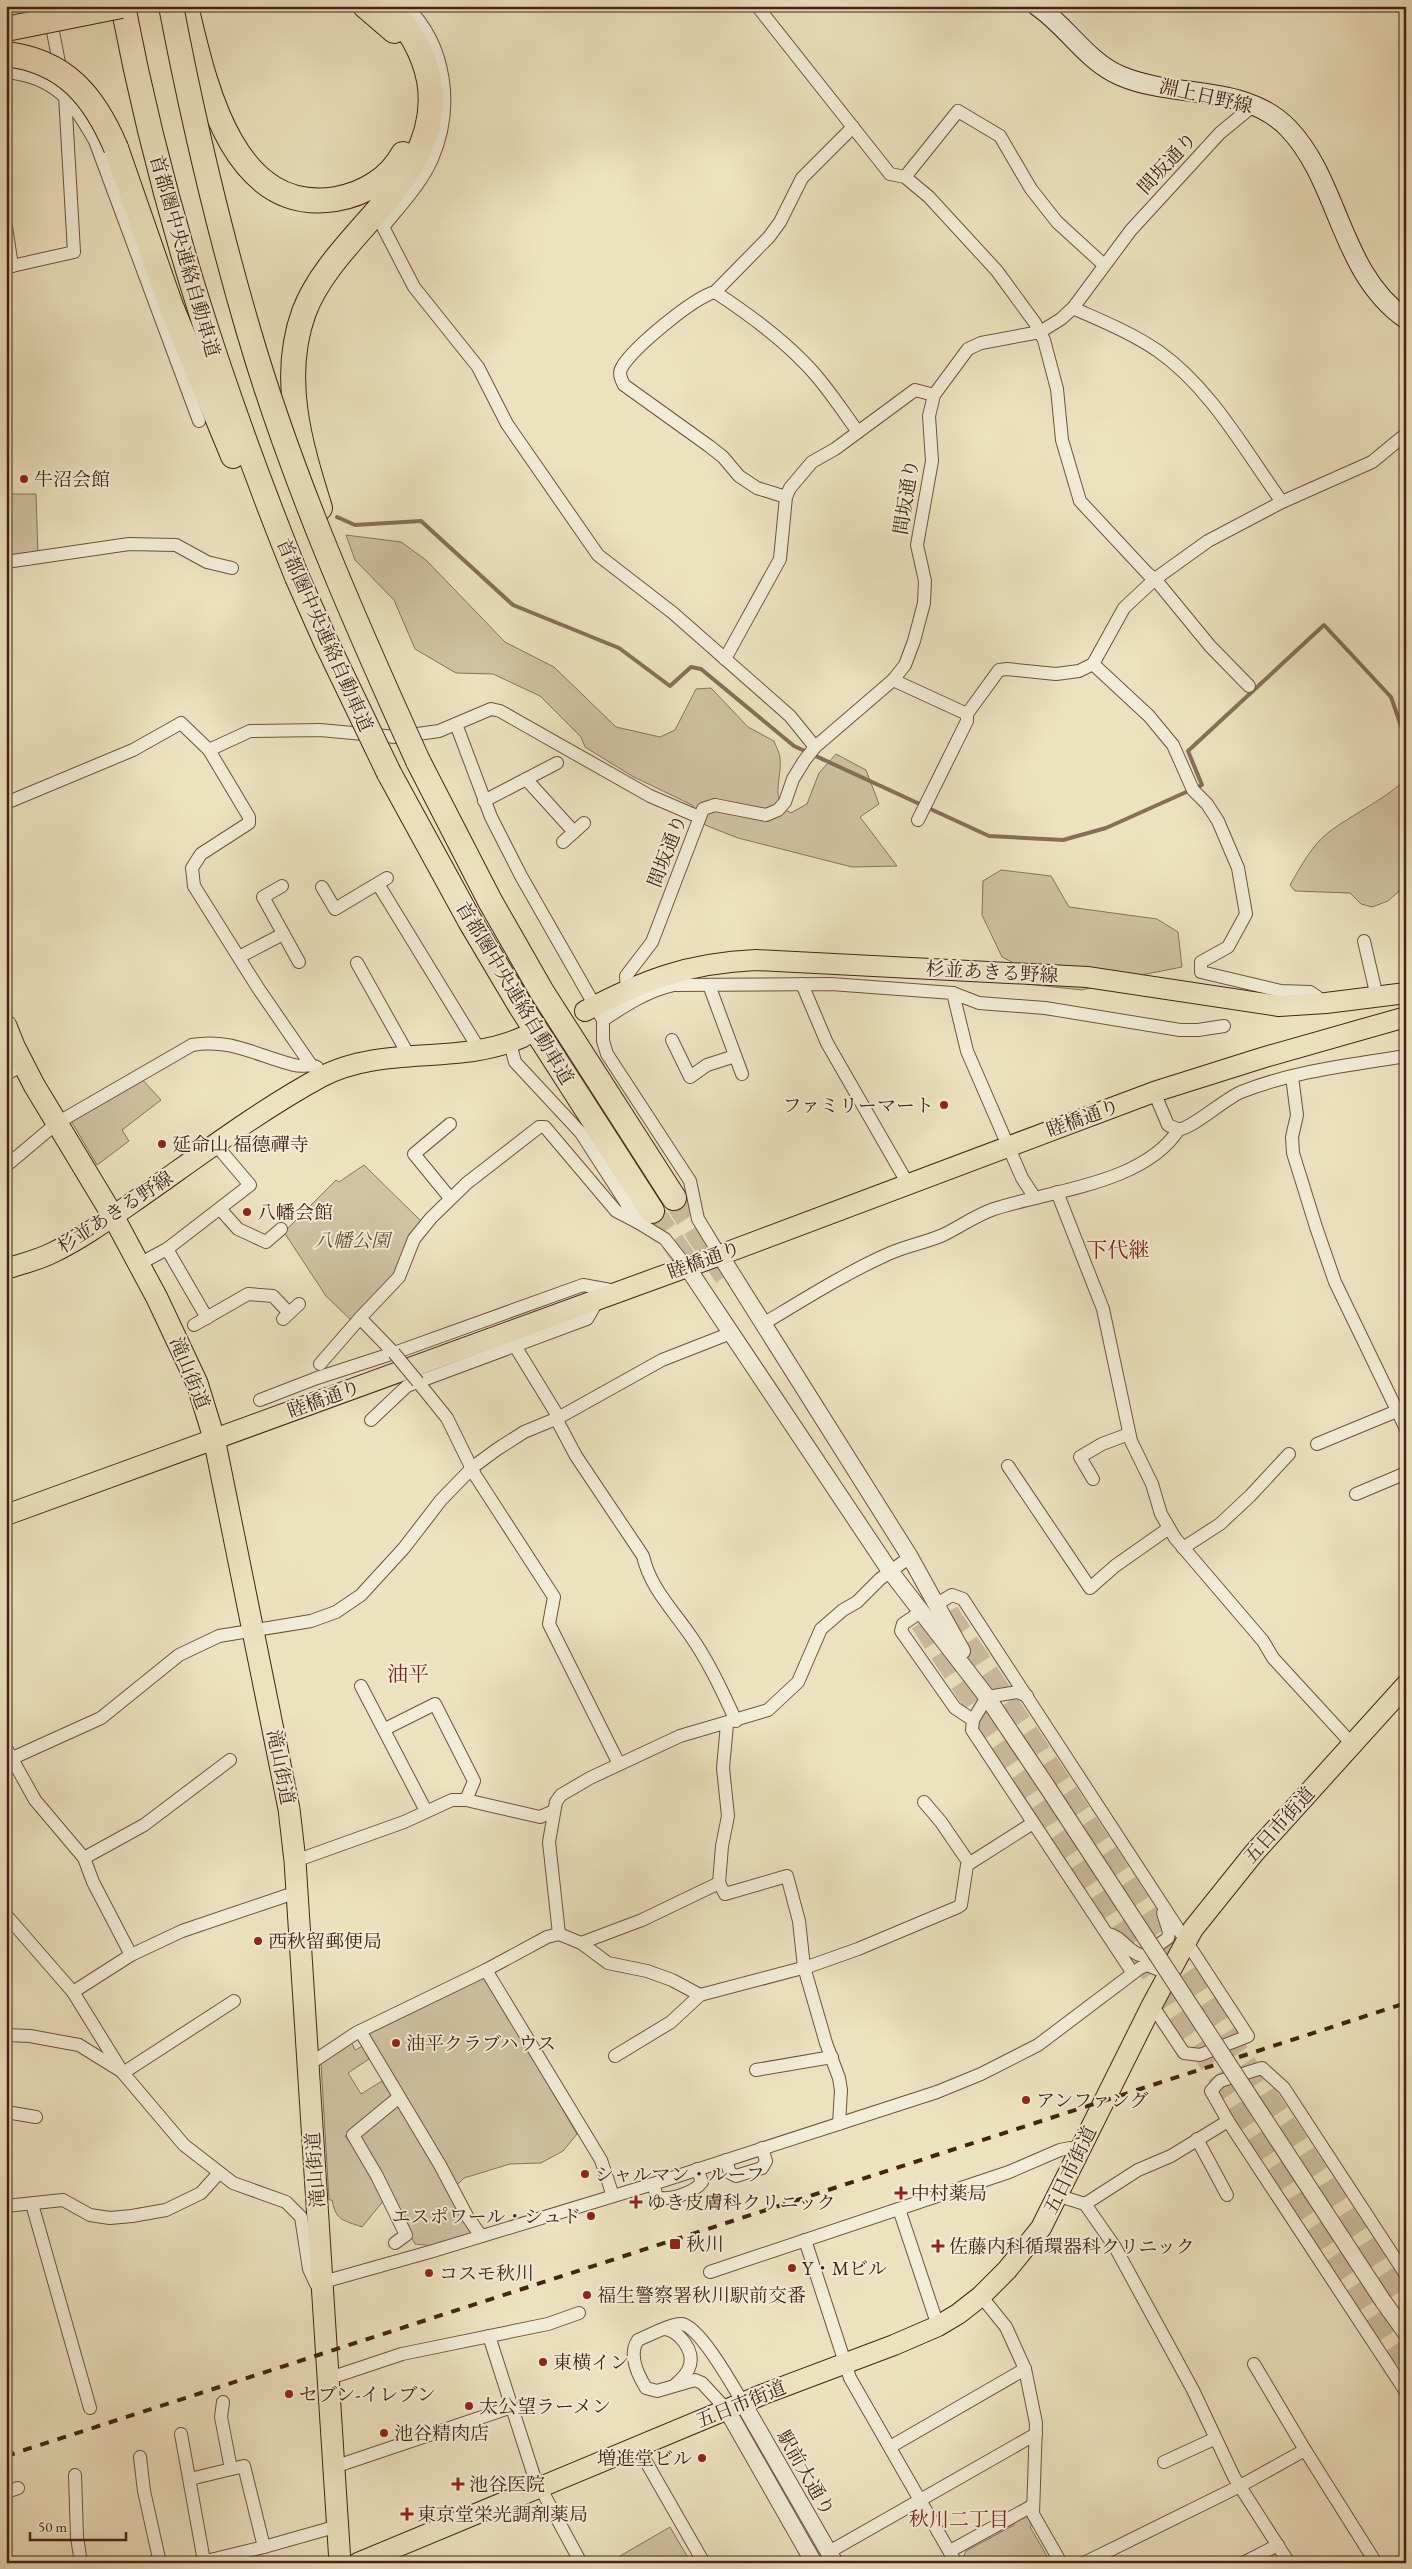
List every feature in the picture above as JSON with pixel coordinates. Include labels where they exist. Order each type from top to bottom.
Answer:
[{"type":"highway","points":[[6,17],[61,6]]},
{"type":"highway","points":[[6,29],[122,6]]},
{"type":"highway","name":"首都圏中央連絡自動車道","points":[[122,6],[137,81],[170,214],[203,323],[254,470],[297,577],[332,657],[389,773],[465,913],[646,1217]]},
{"type":"highway","name":"首都圏中央連絡自動車道","points":[[171,6],[186,86],[216,215],[248,331],[287,446],[330,561],[418,761],[490,901],[542,992],[674,1198]]},
{"type":"highway","points":[[186,6],[210,94],[222,126],[238,154],[255,174],[271,187],[298,198],[326,201],[361,192],[389,173],[411,139],[418,112],[418,90],[414,68],[404,46],[391,27],[366,6]]},
{"type":"highway","points":[[330,561],[323,517],[298,430],[293,400],[296,340],[304,313],[322,278],[335,258],[406,175],[426,134],[430,112],[430,89],[426,63],[415,39],[402,21],[387,6]]},
{"type":"highway","points":[[6,54],[25,56],[56,69],[83,91],[98,112],[116,148],[171,306],[240,473],[297,577]]},
{"type":"highway","name":"滝山街道","points":[[6,1026],[15,1069],[57,1123],[113,1216],[139,1264],[197,1383],[214,1438],[255,1630],[289,1809],[295,1861],[340,2563]]},
{"type":"main road","name":"淵上日野線","points":[[1037,6],[1058,22],[1096,62],[1120,76],[1139,82],[1237,100],[1267,111],[1277,119],[1302,147],[1365,276],[1387,305],[1406,320]]},
{"type":"main road","name":"杉並あきる野線","points":[[594,1012],[627,990],[652,979],[704,964],[756,960],[1088,977],[1279,1006],[1326,1004],[1406,993]]},
{"type":"main road","name":"睦橋通り","points":[[6,1515],[608,1294],[720,1255],[1154,1092],[1265,1057],[1406,1017]]},
{"type":"main road","name":"杉並あきる野線","points":[[6,1270],[53,1253],[113,1216],[291,1095],[331,1073],[354,1064],[479,1049],[517,1040]]},
{"type":"main road","name":"五日市街道","points":[[358,2563],[637,2446],[938,2326],[958,2314],[981,2296],[1024,2251],[1041,2228],[1059,2196],[1152,2004],[1186,1940],[1225,1886],[1406,1685]]},
{"type":"street","points":[[6,227],[9,267],[74,252],[66,97],[48,6]]},
{"type":"street","points":[[406,6],[421,23],[437,54],[446,92],[444,117],[432,160],[410,194],[383,227],[414,287],[478,367],[507,424],[598,555],[673,613],[790,716],[815,747]]},
{"type":"street","points":[[757,6],[890,174],[904,177],[929,197],[997,271],[1040,332],[1057,388],[1062,440],[1080,501],[1148,574],[1155,579],[1210,646],[1249,686]]},
{"type":"street","points":[[6,72],[21,73],[56,87],[76,107],[95,142],[199,420]]},
{"type":"street","name":"間坂通り","points":[[627,990],[626,976],[652,942],[703,808],[715,805],[766,814],[778,810],[785,802],[804,761],[815,747],[893,680],[904,665],[914,641],[924,603],[925,581],[917,545],[932,461],[929,416],[934,395],[968,349],[981,343],[1040,332],[1061,319],[1073,308],[1131,230],[1220,133],[1254,105]]},
{"type":"street","points":[[904,177],[958,111],[1000,136],[1031,189],[1057,222],[1104,266]]},
{"type":"street","points":[[786,497],[757,488],[739,476],[709,446],[624,385],[620,375],[621,368],[634,353],[662,328],[705,295],[715,292],[769,237],[780,222],[802,178],[853,127]]},
{"type":"street","points":[[715,292],[736,306],[799,357],[819,379],[858,432]]},
{"type":"street","points":[[1073,308],[1118,327],[1176,365],[1218,413],[1282,502]]},
{"type":"street","points":[[725,659],[780,559],[786,497],[796,480],[812,462],[858,432],[915,390],[934,395]]},
{"type":"street","points":[[922,812],[966,720],[967,714],[1002,669],[1056,674],[1079,671],[1092,664],[1124,608],[1155,579],[1208,541],[1282,502],[1372,462],[1406,434]]},
{"type":"street","points":[[6,562],[129,544],[176,545],[207,562],[232,568]]},
{"type":"street","points":[[1092,664],[1149,716],[1173,745],[1192,790],[1207,804],[1218,821],[1238,868],[1246,914],[1228,947],[1201,962],[1201,972],[1281,991],[1310,992],[1326,1004]]},
{"type":"street","points":[[893,680],[967,714]]},
{"type":"street","points":[[209,750],[250,731],[320,730],[396,737],[439,731],[490,709],[500,711],[650,796],[699,817]]},
{"type":"street","points":[[6,803],[133,750],[181,723],[209,750],[249,817],[249,823],[201,854],[192,868],[194,886],[311,1065]]},
{"type":"street","points":[[456,724],[484,801],[521,876],[594,1012],[607,1054],[690,1181],[698,1219],[910,1557],[987,1697]]},
{"type":"street","points":[[484,801],[526,778],[557,764]]},
{"type":"street","points":[[526,778],[574,832]]},
{"type":"street","points":[[563,842],[584,824]]},
{"type":"street","points":[[322,887],[335,909],[383,881],[479,1049]]},
{"type":"street","points":[[282,886],[263,897],[299,962]]},
{"type":"street","points":[[239,957],[283,934]]},
{"type":"street","points":[[1364,941],[1377,997]]},
{"type":"street","points":[[357,963],[409,1056]]},
{"type":"street","points":[[594,1012],[630,1002],[656,989],[674,985],[733,983],[802,984],[904,988],[953,993],[978,1003],[1045,1008],[1180,1030],[1198,1030],[1224,1026]]},
{"type":"street","points":[[802,984],[827,1043],[908,1184]]},
{"type":"street","points":[[709,985],[742,1074]]},
{"type":"street","points":[[953,993],[967,1051],[1022,1178],[1035,1198]]},
{"type":"street","points":[[517,1040],[515,1062],[581,1133],[686,1267],[890,1571],[987,1697],[1383,2301],[1406,2333]]},
{"type":"street","points":[[672,1040],[690,1077],[707,1065],[735,1056]]},
{"type":"street","points":[[6,1166],[57,1123],[192,1045],[209,1042],[238,1046],[296,1066],[311,1065],[331,1073]]},
{"type":"street","points":[[1154,1092],[1168,1125],[1179,1129],[1190,1126],[1217,1105],[1241,1092],[1334,1066],[1406,1056]]},
{"type":"street","points":[[1292,1077],[1297,1115],[1292,1137],[1292,1153],[1335,1282],[1406,1429]]},
{"type":"street","points":[[450,1124],[414,1154],[450,1198]]},
{"type":"street","points":[[320,1364],[399,1277],[414,1239],[450,1198],[539,1127],[545,1128],[616,1212],[646,1217]]},
{"type":"street","points":[[763,1324],[885,1255],[942,1235],[994,1209],[1056,1192],[1133,1167],[1156,1155],[1172,1140],[1179,1129]]},
{"type":"street","points":[[139,1264],[167,1249],[221,1210],[250,1186],[216,1145]]},
{"type":"street","points":[[1056,1192],[1103,1309],[1129,1434],[1169,1528],[1183,1548],[1263,1641],[1272,1658],[1352,1744]]},
{"type":"street","points":[[221,1210],[238,1229],[266,1242],[281,1229]]},
{"type":"street","points":[[167,1249],[207,1318]]},
{"type":"street","points":[[260,1400],[317,1378],[394,1353],[583,1286],[608,1294],[587,1319],[407,1386],[371,1420]]},
{"type":"street","points":[[194,1325],[248,1294],[273,1296],[286,1316],[300,1304]]},
{"type":"street","points":[[360,1318],[394,1353],[447,1418],[473,1467],[554,1598],[549,1624],[619,1764]]},
{"type":"street","points":[[131,1955],[93,1882],[84,1858],[35,1800],[8,1756],[100,1718],[178,1654],[219,1636],[311,1621],[330,1616],[361,1595],[404,1548],[441,1500],[473,1467],[524,1432],[558,1418],[662,1360],[730,1333]]},
{"type":"street","points":[[515,1346],[558,1418],[576,1456],[643,1556],[646,1569],[655,1588],[690,1635],[713,1672],[731,1722],[724,1768],[728,1816],[722,1846],[719,1883],[725,1894],[788,1876],[799,1921],[804,1967],[841,2090],[839,2124]]},
{"type":"street","points":[[1318,1444],[1397,1411]]},
{"type":"street","points":[[1093,1479],[1080,1457],[1102,1444],[1129,1434]]},
{"type":"street","points":[[1183,1548],[1220,1524],[1250,1496],[1289,1454]]},
{"type":"street","points":[[1008,1466],[1090,1588],[1115,1566],[1169,1528]]},
{"type":"street","points":[[1356,1494],[1406,1473]]},
{"type":"street","points":[[559,1934],[549,1842],[556,1802],[561,1795],[619,1764],[687,1733],[768,1710],[798,1682],[821,1630],[842,1610],[857,1602],[890,1571],[910,1557]]},
{"type":"street","points":[[937,1604],[952,1595],[963,1600],[1248,2036],[1200,2055],[1184,2053],[1152,2004]]},
{"type":"street","points":[[922,1611],[903,1624],[901,1631],[955,1708],[973,1720]]},
{"type":"street","points":[[361,1686],[426,1811]]},
{"type":"street","points":[[1027,1696],[1018,1692],[987,1697],[973,1720],[972,1730],[1132,1972]]},
{"type":"street","points":[[385,1729],[435,1704],[474,1781],[466,1800]]},
{"type":"street","points":[[84,1858],[144,1825],[230,1760]]},
{"type":"street","points":[[295,1861],[404,1822],[452,1800],[466,1800],[540,1817],[554,1811]]},
{"type":"street","points":[[924,1802],[941,1822],[969,1863]]},
{"type":"street","points":[[615,2056],[671,2022],[700,1995],[804,1967],[858,1949],[958,1907],[961,1905],[967,1865],[1034,1823]]},
{"type":"street","points":[[581,1943],[642,1920],[719,1883]]},
{"type":"street","points":[[73,1992],[131,1955],[182,1931],[297,1892]]},
{"type":"street","points":[[1106,1933],[1118,1938],[1135,1954],[1143,1956],[1168,1938],[1169,1932],[1158,1896]]},
{"type":"street","points":[[6,1915],[73,1992],[124,2073],[184,2145],[218,2174],[233,2183],[286,2202],[299,2212],[302,2217],[309,2269],[316,2284],[653,2184],[937,2092],[993,2068],[1038,2045],[1132,1972],[1147,1965],[1169,1974]]},
{"type":"street","points":[[308,2066],[360,2031],[486,1970],[547,1937],[559,1934],[581,1943],[608,1963],[647,1971],[672,1980],[700,1995]]},
{"type":"street","points":[[486,1970],[601,2160],[613,2196]]},
{"type":"street","points":[[124,2073],[234,2000]]},
{"type":"street","points":[[360,2031],[481,2236]]},
{"type":"street","points":[[6,2035],[30,2036],[78,2045],[124,2073]]},
{"type":"street","points":[[756,2070],[832,2057]]},
{"type":"street","points":[[1406,2275],[1284,2088],[1262,2068],[1220,2081],[1211,2091],[1228,2121],[1406,2392]]},
{"type":"street","points":[[395,2243],[406,2235],[377,2176],[353,2135],[398,2098]]},
{"type":"street","points":[[6,2112],[36,2117]]},
{"type":"street","points":[[1085,2204],[1138,2170],[1171,2156],[1228,2121]]},
{"type":"street","points":[[1197,2139],[1227,2195]]},
{"type":"street","points":[[726,2160],[730,2173],[736,2176],[762,2168],[766,2161],[762,2148]]},
{"type":"street","points":[[710,2272],[1032,2164],[1060,2150],[1070,2148],[1080,2153]]},
{"type":"street","points":[[653,2184],[657,2197],[664,2199],[689,2192],[697,2189],[702,2182],[697,2169]]},
{"type":"street","points":[[6,2206],[63,2200],[90,2215],[110,2218],[141,2214],[166,2210],[201,2193],[218,2174]]},
{"type":"street","points":[[1059,2196],[1085,2204],[1115,2247],[1193,2390],[1214,2439],[1240,2486],[1289,2563]]},
{"type":"street","points":[[32,2204],[90,2408]]},
{"type":"street","points":[[899,2209],[938,2326]]},
{"type":"street","points":[[805,2240],[850,2378],[953,2557],[1032,2506]]},
{"type":"street","points":[[981,2296],[1006,2327],[1024,2369],[1032,2400],[1036,2434],[1033,2514],[1061,2563]]},
{"type":"street","points":[[328,2379],[402,2354],[548,2324],[579,2313]]},
{"type":"street","points":[[682,2324],[694,2332],[735,2406],[698,2381],[691,2379],[656,2392],[649,2390],[641,2380],[635,2360],[634,2346],[638,2340],[682,2324]]},
{"type":"street","points":[[665,2329],[672,2330],[679,2335],[690,2359],[687,2372],[676,2384]]},
{"type":"street","points":[[489,2336],[539,2488],[581,2563]]},
{"type":"street","points":[[1254,2364],[1376,2563]]},
{"type":"street","points":[[890,2447],[1024,2369]]},
{"type":"street","points":[[223,2402],[220,2417],[231,2469]]},
{"type":"street","name":"駅前大通り","points":[[735,2406],[832,2558]]},
{"type":"street","name":"駅前大通り","points":[[735,2406],[814,2563]]},
{"type":"street","points":[[334,2467],[512,2407]]},
{"type":"street","points":[[181,2434],[190,2479],[201,2562],[264,2547],[338,2526]]},
{"type":"street","points":[[832,2558],[920,2500],[1036,2434]]},
{"type":"street","points":[[1164,2462],[1214,2439]]},
{"type":"street","points":[[637,2446],[704,2563]]},
{"type":"street","points":[[1084,2563],[1240,2486],[1305,2450]]},
{"type":"street","points":[[140,2457],[144,2491],[160,2563]]},
{"type":"street","points":[[190,2479],[244,2466],[264,2547]]},
{"type":"street","points":[[76,2475],[77,2537],[81,2563]]},
{"type":"street","points":[[1243,2563],[1278,2545]]},
{"type":"green space","points":[[6,449],[11,449],[11,494],[36,494],[38,554],[6,557]]},
{"type":"green space","points":[[346,535],[401,542],[426,560],[505,642],[554,667],[616,727],[660,737],[675,730],[696,689],[711,688],[748,727],[774,741],[780,757],[778,797],[784,809],[791,813],[807,804],[819,773],[836,754],[866,770],[879,804],[860,817],[897,866],[852,867],[738,838],[705,825],[692,805],[632,776],[585,747],[581,737],[540,696],[493,674],[456,673],[415,649],[394,600],[355,560]]},
{"type":"green space","points":[[1406,779],[1406,885],[1388,901],[1372,907],[1361,904],[1350,893],[1295,891],[1290,885],[1317,843],[1329,832],[1388,794]]},
{"type":"green space","points":[[1001,870],[1051,876],[1069,907],[1157,919],[1178,932],[1182,967],[1082,990],[1026,984],[1012,962],[1002,957],[982,915],[983,881]]},
{"type":"green space","points":[[140,1077],[161,1100],[122,1130],[129,1141],[97,1165],[70,1119]]},
{"type":"green space","name":"八幡公園","points":[[364,1165],[422,1222],[395,1275],[353,1322],[326,1296],[284,1232],[336,1180],[339,1182]]},
{"type":"green space","points":[[480,1977],[486,1979],[577,2134],[563,2151],[541,2163],[510,2164],[464,2178],[455,2187],[367,2039],[369,2033]]},
{"type":"green space","points":[[352,2043],[355,2050],[363,2046],[369,2059],[348,2073],[361,2094],[382,2081],[391,2095],[390,2100],[345,2136],[363,2159],[385,2199],[362,2227],[341,2219],[336,2212],[332,2200],[329,2200],[321,2063]]},
{"type":"green space","points":[[394,2106],[399,2107],[475,2232],[434,2246],[415,2244],[359,2135]]},
{"type":"green space","points":[[1023,2516],[1028,2517],[1032,2525],[1030,2527],[1051,2563],[966,2563],[963,2558],[966,2551],[1014,2525],[1013,2522]]},
{"type":"green space","points":[[670,2527],[691,2563],[608,2563]]},
{"type":"waterway","points":[[337,517],[355,525],[421,521],[513,605],[619,648],[670,686],[691,667],[701,669],[794,746],[989,836],[1063,840],[1106,828],[1202,785],[1188,751],[1324,625],[1391,697],[1406,740]]},
{"type":"tunnel","points":[[523,1037],[585,1011]]},
{"type":"tunnel","points":[[674,1198],[726,1276]]},
{"type":"tunnel","points":[[652,1211],[685,1260]]},
{"type":"tunnel","points":[[947,1613],[1406,2309]]},
{"type":"tunnel","points":[[922,1622],[1406,2359]]},
{"type":"railway","points":[[6,2456],[1406,2003]]},
{"type":"place","name":"牛沼会館","points":[[24,479]]},
{"type":"place","name":"ファミリーマート","points":[[944,1105]]},
{"type":"place","name":"延命山 福德禪寺","points":[[162,1144]]},
{"type":"place","name":"八幡会館","points":[[247,1212]]},
{"type":"place","name":"西秋留郵便局","points":[[258,1941]]},
{"type":"place","name":"油平クラブハウス","points":[[396,2043]]},
{"type":"place","name":"アンファング","points":[[1026,2100]]},
{"type":"place","name":"シャルマン・ルーフ","points":[[585,2174]]},
{"type":"place","name":"中村薬局","points":[[901,2193]]},
{"type":"place","name":"ゆき皮膚科クリニック","points":[[636,2202]]},
{"type":"place","name":"エスポワール・シュド","points":[[591,2216]]},
{"type":"place","name":"秋川","points":[[675,2244]]},
{"type":"place","name":"佐藤内科循環器科クリニック","points":[[938,2246]]},
{"type":"place","name":"Y・Mビル","points":[[792,2268]]},
{"type":"place","name":"コスモ秋川","points":[[429,2273]]},
{"type":"place","name":"福生警察署秋川駅前交番","points":[[587,2295]]},
{"type":"place","name":"東横イン","points":[[543,2362]]},
{"type":"place","name":"セブン-イレブン","points":[[289,2394]]},
{"type":"place","name":"太公望ラーメン","points":[[469,2406]]},
{"type":"place","name":"池谷精肉店","points":[[384,2433]]},
{"type":"place","name":"増進堂ビル","points":[[702,2458]]},
{"type":"place","name":"池谷医院","points":[[458,2484]]},
{"type":"place","name":"東京堂栄光調剤薬局","points":[[407,2514]]},
{"type":"district","name":"下代継","points":[[1118,1249]]},
{"type":"district","name":"油平","points":[[408,1673]]},
{"type":"district","name":"秋川二丁目","points":[[959,2519]]}]
